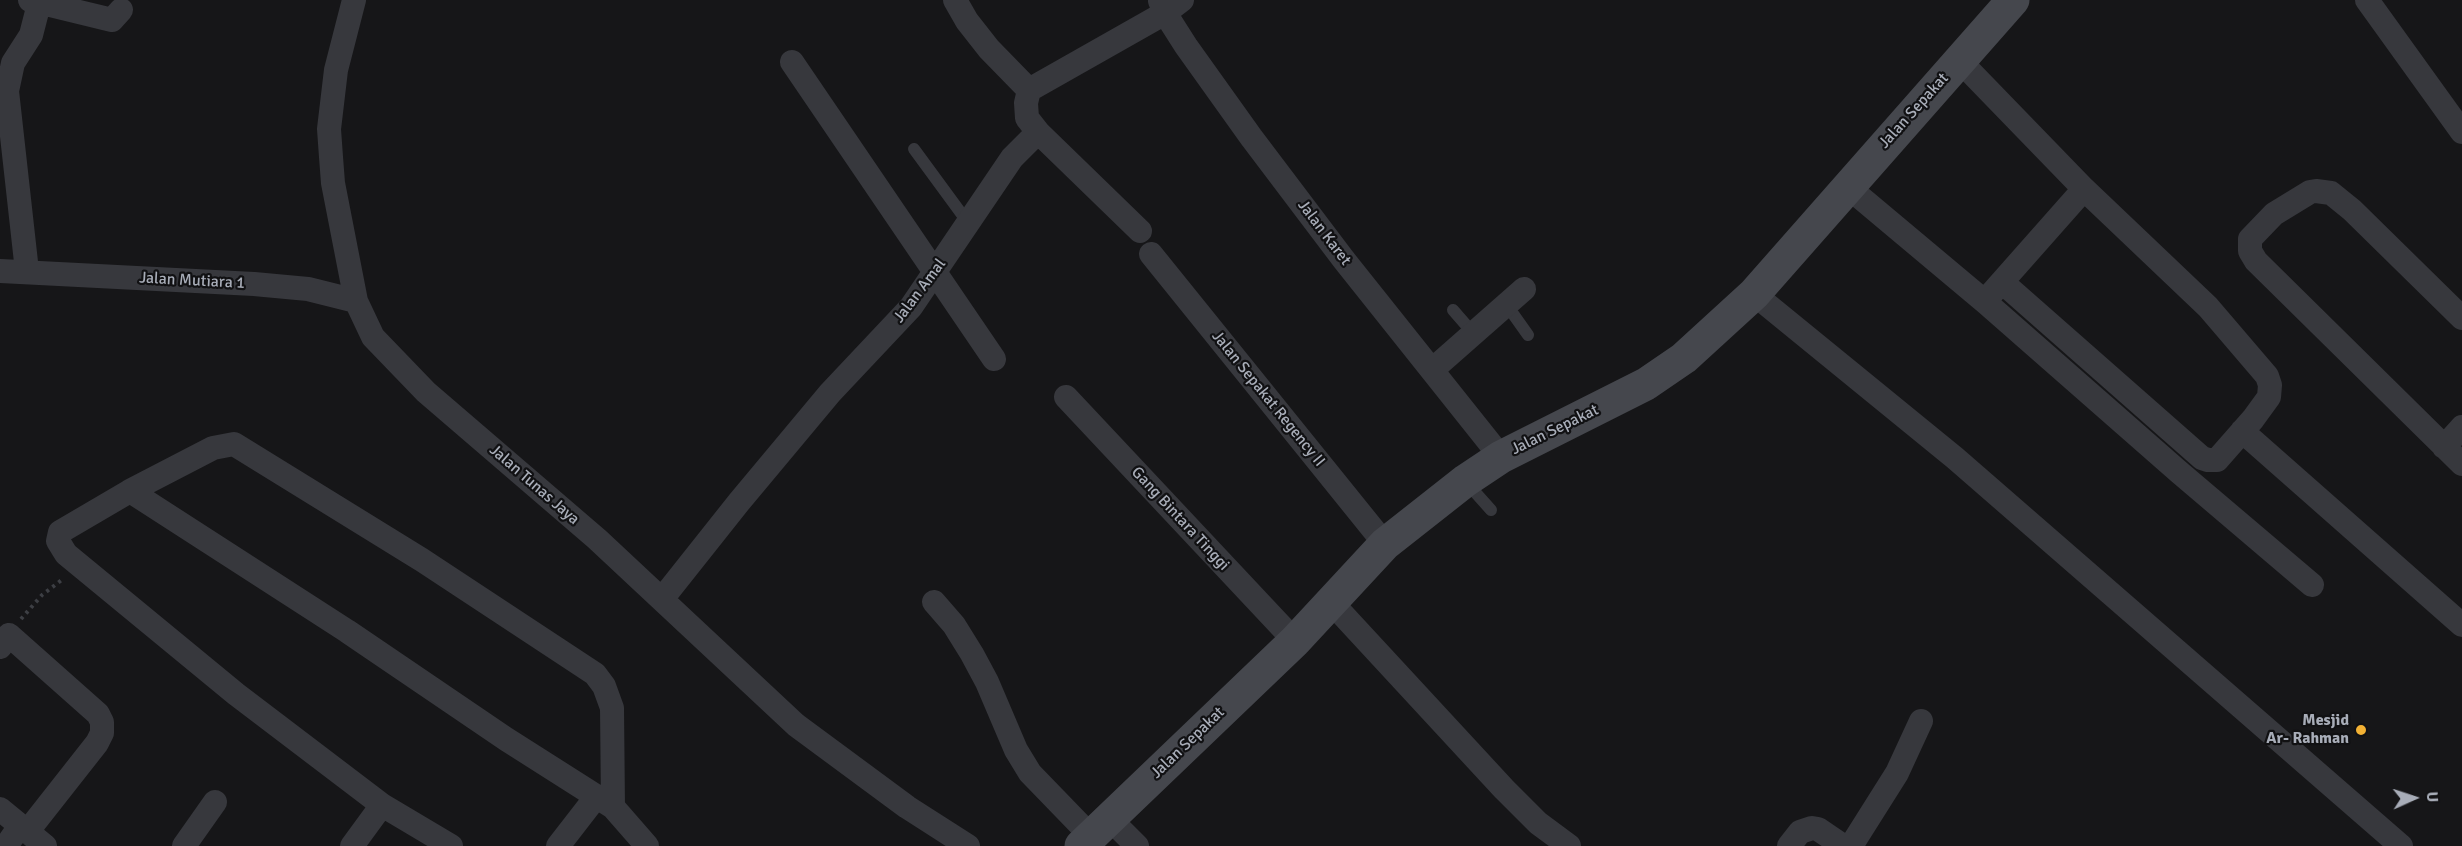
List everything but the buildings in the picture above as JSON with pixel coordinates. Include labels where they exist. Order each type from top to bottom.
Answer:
[{"type":"main road","name":"Jalan Sepakat","points":[[1094,834],[1295,642],[1385,544],[1465,481],[1501,457],[1646,384],[1684,358],[1754,294],[2013,0]]},
{"type":"street","name":"Jalan Tunas Jaya","points":[[354,0],[336,70],[329,129],[333,183],[356,302],[373,337],[395,363],[426,392],[597,539],[796,724],[907,807],[968,846]]},
{"type":"street","points":[[956,0],[989,49],[1029,90]]},
{"type":"street","points":[[2367,0],[2462,132]]},
{"type":"street","points":[[27,271],[7,91],[13,63],[31,35],[37,1],[112,21],[121,10]]},
{"type":"street","points":[[1140,231],[1038,132],[1027,118],[1026,104],[1029,90],[1169,4]]},
{"type":"street","name":"Jalan Karet","points":[[1169,4],[1185,46],[1251,137],[1344,260],[1501,457]]},
{"type":"street","points":[[1959,60],[2084,189],[2208,307],[2267,376],[2271,392],[2267,402],[2217,460],[2202,458],[2002,282]]},
{"type":"street","points":[[792,62],[994,359]]},
{"type":"street","name":"Jalan Amal","points":[[662,599],[739,501],[830,393],[911,307],[1012,158],[1038,132]]},
{"type":"street","points":[[1848,187],[1984,301],[2312,585]]},
{"type":"street","points":[[1984,301],[2084,189]]},
{"type":"street","points":[[2462,318],[2340,199],[2322,191],[2310,192],[2274,214],[2250,239],[2250,251],[2256,261],[2462,464]]},
{"type":"street","name":"Jalan Sepakat Regency II","points":[[1151,254],[1385,544]]},
{"type":"street","name":"Jalan Mutiara 1","points":[[0,271],[308,289],[356,302]]},
{"type":"street","points":[[1754,294],[1955,458],[2401,846]]},
{"type":"street","points":[[1431,370],[1515,296]]},
{"type":"street","name":"Gang Bintara Tinggi","points":[[1066,397],[1295,642]]},
{"type":"street","points":[[2444,447],[2462,427]]},
{"type":"street","points":[[2242,431],[2462,625]]},
{"type":"street","points":[[452,846],[382,805],[236,694],[62,551],[58,541],[59,534],[130,491],[213,448],[234,444],[432,566],[595,674],[604,686],[612,708],[604,802],[558,846]]},
{"type":"street","points":[[130,491],[347,631],[604,802],[647,846]]},
{"type":"street","points":[[934,602],[954,625],[977,663],[1016,750],[1030,773],[1094,834],[1137,846]]},
{"type":"street","points":[[1332,603],[1504,789],[1538,823],[1569,846]]},
{"type":"street","points":[[5,641],[98,714],[102,727],[97,743],[31,835],[6,846]]},
{"type":"street","points":[[1851,846],[1897,773],[1921,721]]},
{"type":"street","points":[[184,846],[215,802]]},
{"type":"street","points":[[352,846],[382,805]]},
{"type":"street","points":[[0,809],[31,835]]},
{"type":"street","points":[[1789,846],[1800,832],[1812,828],[1818,829],[1843,846]]},
{"type":"lane","points":[[914,149],[969,224]]},
{"type":"lane","points":[[1515,296],[1528,335]]},
{"type":"lane","points":[[1453,310],[1473,333]]},
{"type":"lane","points":[[1465,481],[1491,510]]},
{"type":"path","points":[[5,641],[42,595],[82,568]]},
{"type":"place","name":"Mesjid Ar- Rahman","points":[[2361,730]]}]
